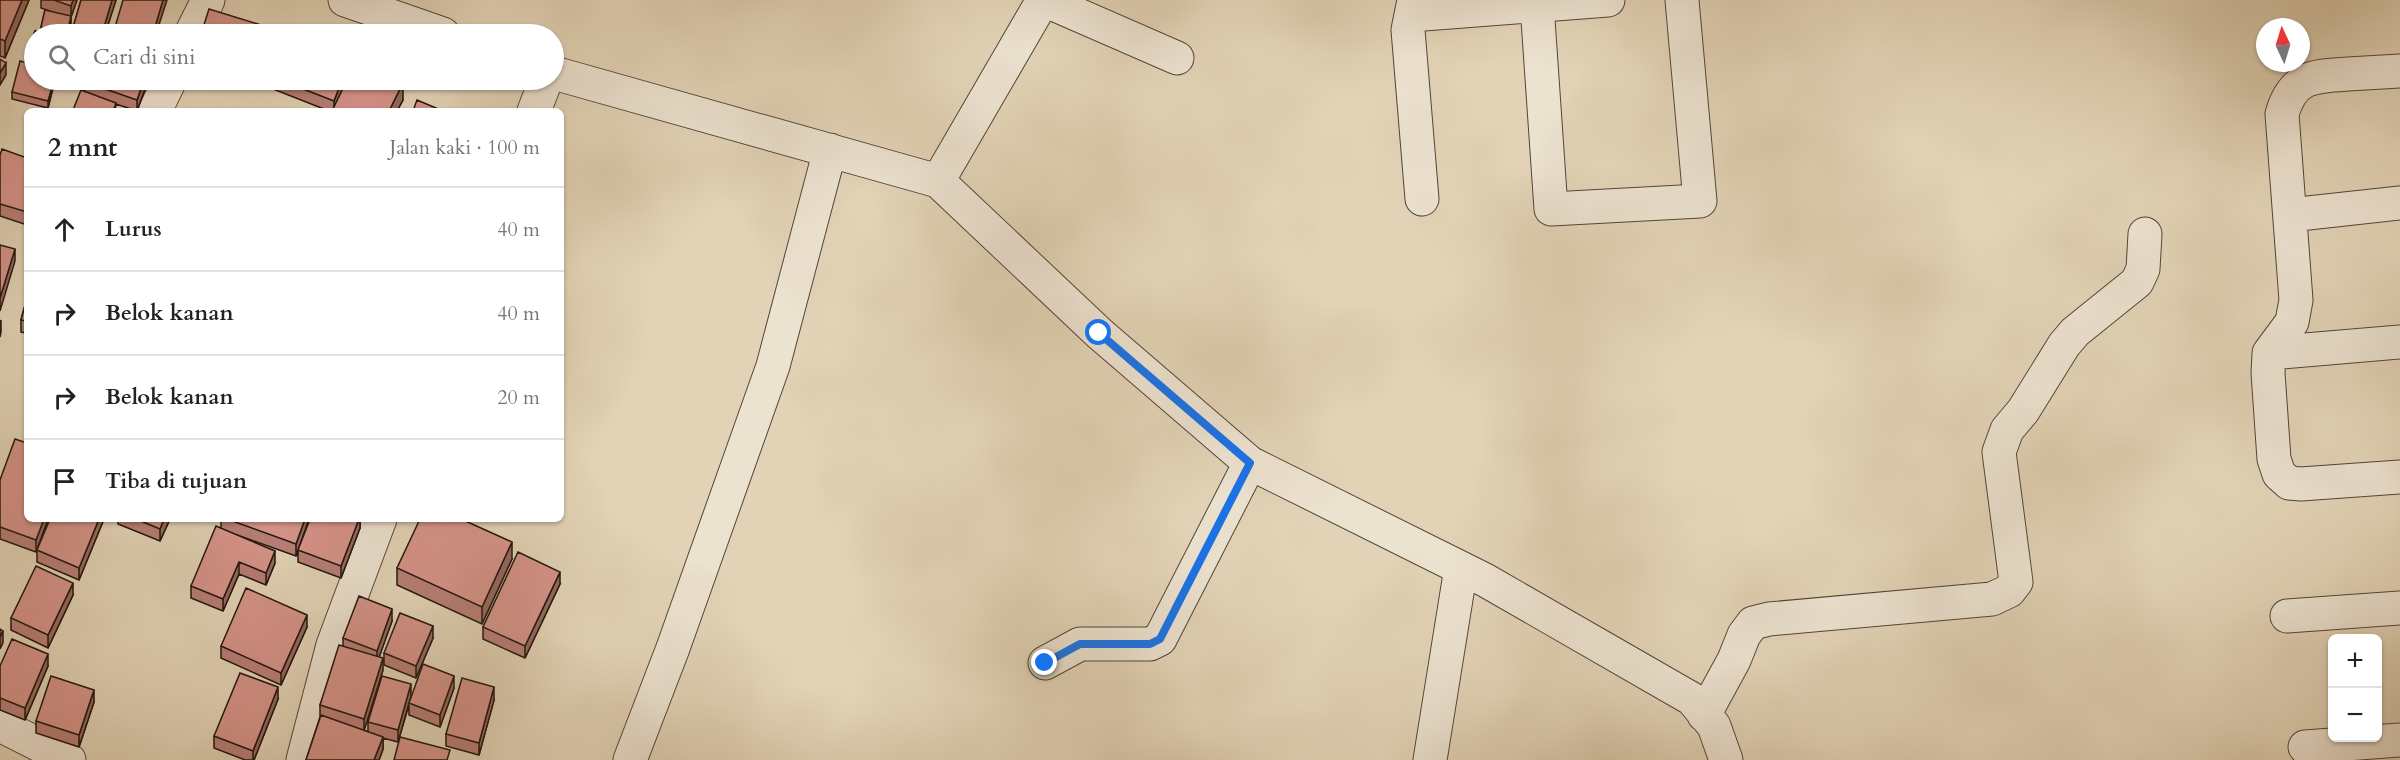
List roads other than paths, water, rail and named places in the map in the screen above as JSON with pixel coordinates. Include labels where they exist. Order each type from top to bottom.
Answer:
[{"type":"street","points":[[196,24],[208,0]]},
{"type":"street","points":[[345,0],[414,24]]},
{"type":"street","points":[[938,181],[1043,0],[1177,58]]},
{"type":"street","points":[[1422,200],[1408,30],[1413,7],[1537,5],[1608,0]]},
{"type":"street","points":[[1537,5],[1551,209],[1700,201],[1682,0]]},
{"type":"street","points":[[2400,71],[2313,76],[2297,85],[2286,98],[2282,114],[2296,300],[2292,321],[2270,353],[2268,373],[2274,459],[2279,474],[2289,483],[2400,477]]},
{"type":"street","points":[[564,76],[938,181],[1099,333],[1250,463],[1461,567],[1692,699],[1714,726],[1726,760]]},
{"type":"street","points":[[156,108],[165,90]]},
{"type":"street","points":[[535,108],[542,90]]},
{"type":"street","points":[[630,760],[673,648],[772,366],[830,150]]},
{"type":"street","points":[[2290,214],[2400,203]]},
{"type":"street","points":[[1704,715],[1734,660],[1744,635],[1753,623],[1769,619],[1992,599],[2009,591],[2016,582],[1999,453],[2007,430],[2023,411],[2070,339],[2137,282],[2143,269],[2145,234]]},
{"type":"street","points":[[2270,353],[2400,342]]},
{"type":"street","points":[[1045,663],[1080,644],[1150,644],[1160,639],[1250,463]]},
{"type":"street","points":[[303,760],[333,645],[380,522]]},
{"type":"street","points":[[1430,760],[1461,567]]},
{"type":"street","points":[[2287,616],[2400,608]]},
{"type":"street","points":[[0,725],[69,760]]},
{"type":"street","points":[[2305,747],[2400,740]]}]
